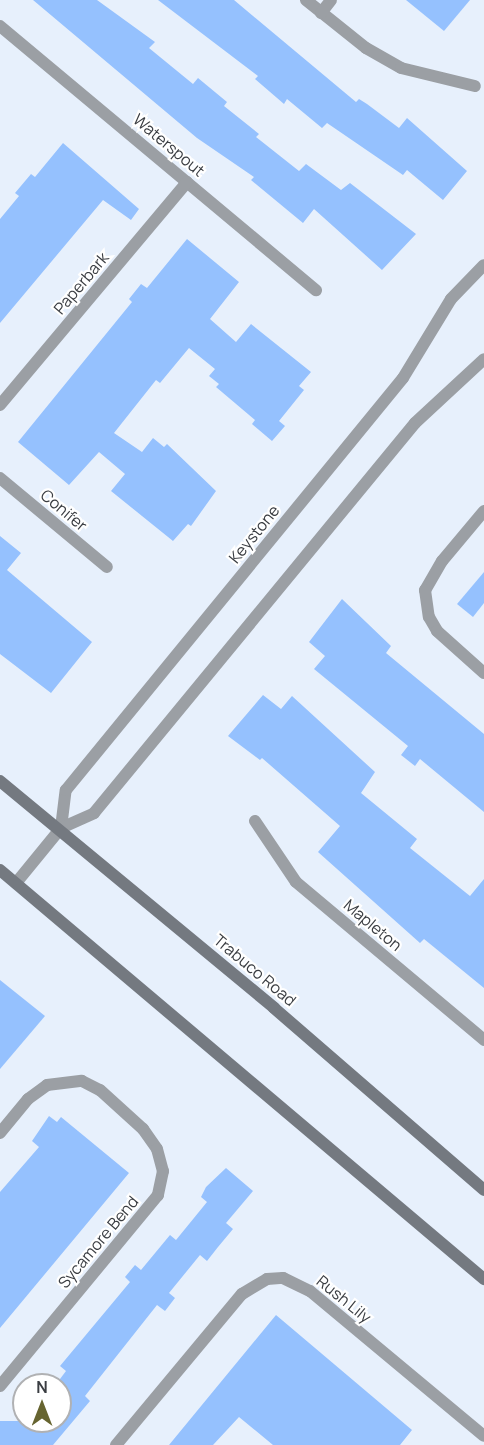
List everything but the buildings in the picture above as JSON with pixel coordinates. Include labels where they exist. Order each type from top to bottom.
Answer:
[{"type":"main road","name":"Trabuco Road","points":[[0,780],[61,828],[484,1190]]},
{"type":"main road","points":[[0,870],[484,1279]]},
{"type":"street","points":[[306,0],[321,13],[401,68],[475,87]]},
{"type":"street","points":[[321,13],[332,0]]},
{"type":"street","name":"Waterspout","points":[[0,26],[316,290]]},
{"type":"street","name":"Paperbark","points":[[0,405],[187,182]]},
{"type":"street","name":"Keystone","points":[[61,828],[66,790],[403,378],[451,299],[484,265]]},
{"type":"street","points":[[16,883],[61,828],[94,813],[415,423],[484,359]]},
{"type":"street","name":"Conifer","points":[[0,478],[107,567]]},
{"type":"street","points":[[484,511],[442,561],[425,590],[429,617],[437,631],[484,673]]},
{"type":"street","name":"Mapleton","points":[[255,821],[296,882],[484,1040]]},
{"type":"street","name":"Sycamore Bend","points":[[0,1133],[28,1099],[47,1085],[66,1080],[82,1081],[100,1090],[123,1111],[157,1149],[163,1171],[158,1195],[0,1386]]},
{"type":"street","name":"Rush Lily","points":[[116,1445],[242,1294],[267,1279],[283,1278],[310,1291],[484,1437]]}]
